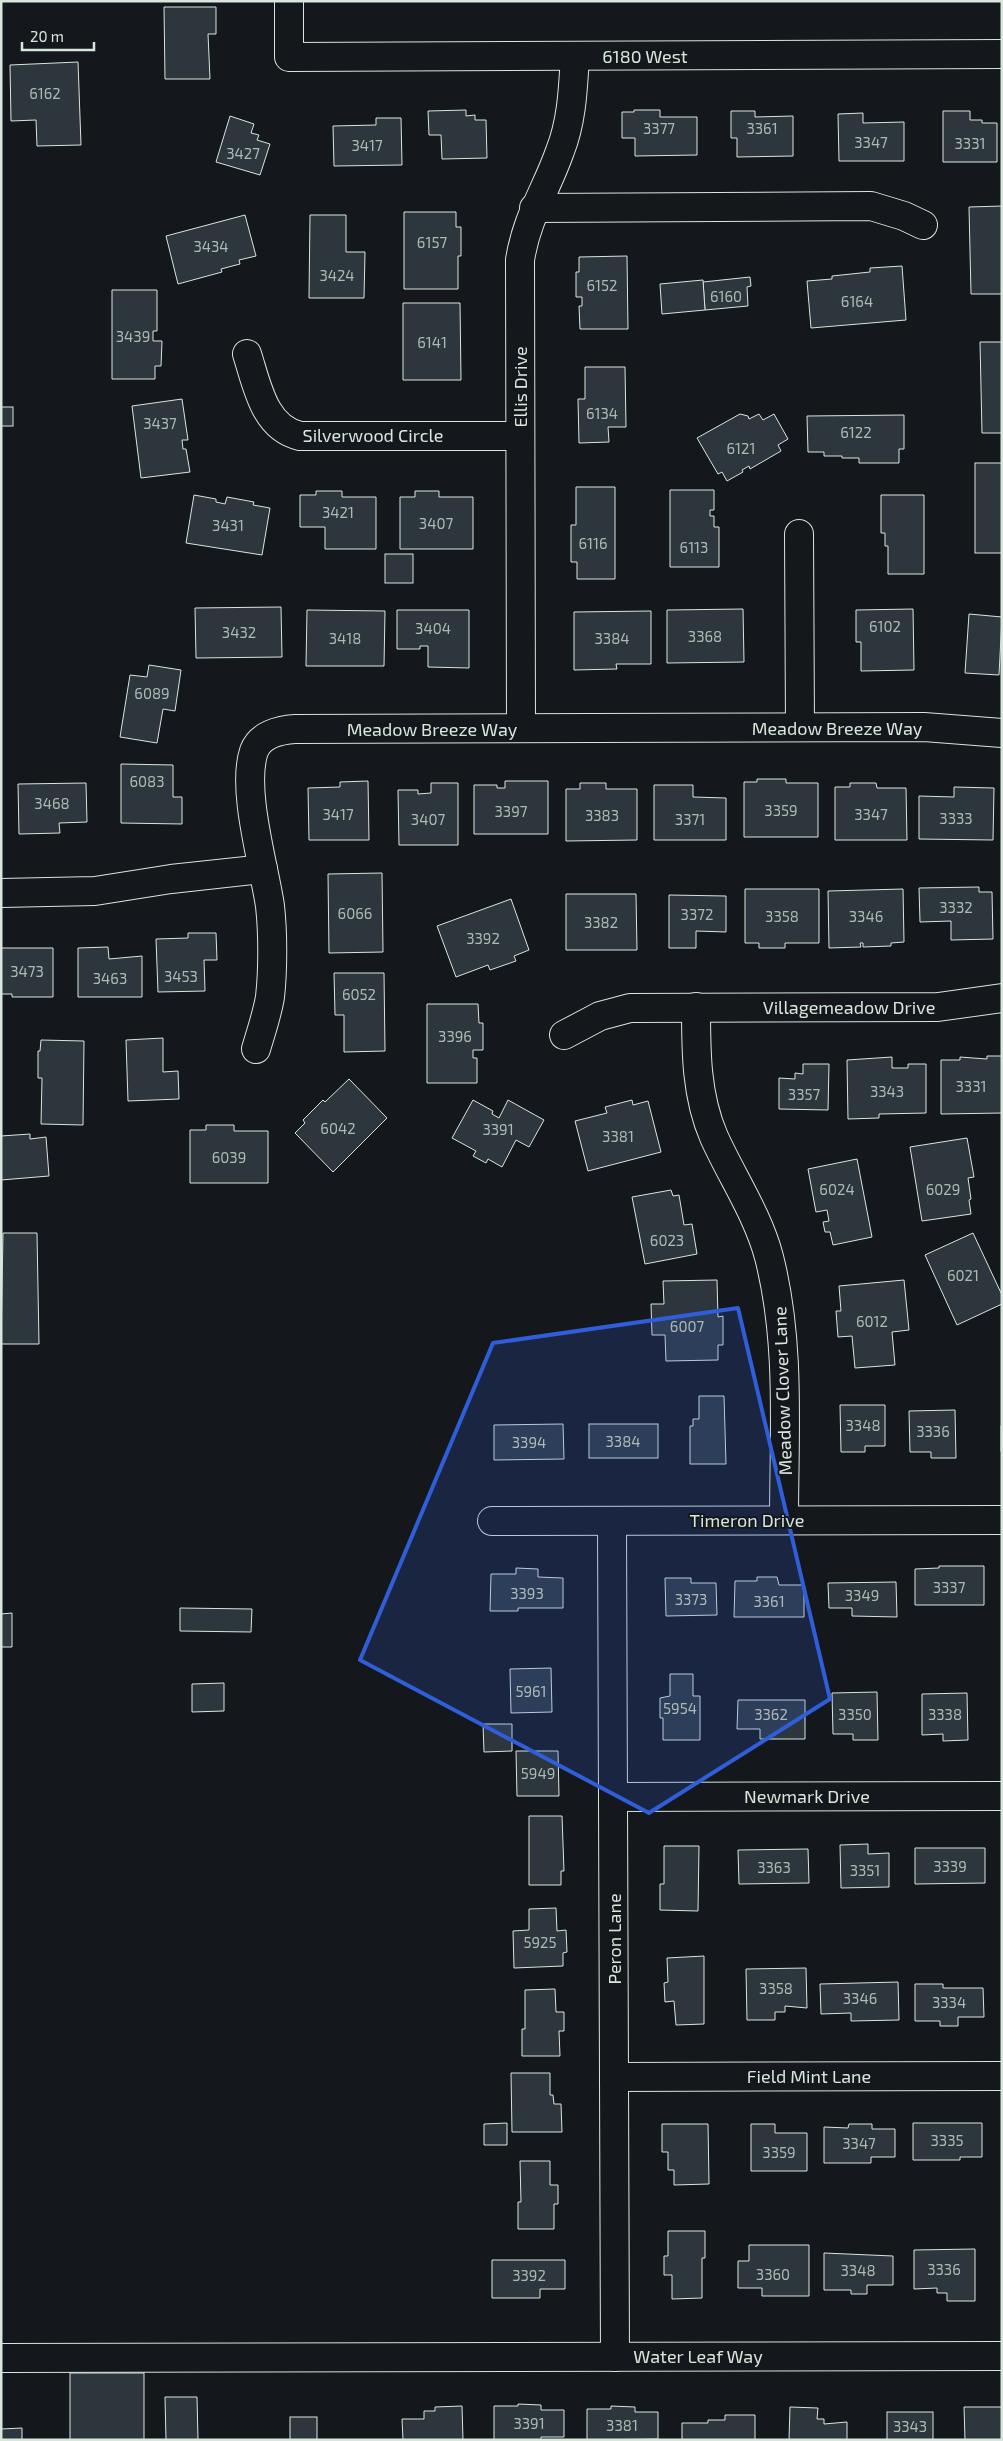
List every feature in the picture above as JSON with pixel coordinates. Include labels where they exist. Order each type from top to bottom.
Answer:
[{"type":"street","name":"6180 West","points":[[289,1],[289,57],[1002,54]]},
{"type":"street","name":"Ellis Drive","points":[[521,728],[520,260],[525,231],[561,151],[571,109],[575,56]]},
{"type":"street","points":[[534,208],[871,206],[904,216],[923,225]]},
{"type":"street","name":"Silverwood Circle","points":[[247,354],[260,396],[271,417],[280,429],[290,434],[300,436],[520,436]]},
{"type":"street","points":[[799,534],[800,728]]},
{"type":"street","name":"Meadow Breeze Way","points":[[256,1049],[270,987],[270,907],[255,825],[251,763],[259,742],[268,736],[295,729],[924,727],[1002,732]]},
{"type":"street","points":[[1,893],[95,892],[171,879],[263,869]]},
{"type":"street","name":"Villagemeadow Drive","points":[[564,1035],[600,1016],[615,1010],[630,1008],[938,1007],[1002,998]]},
{"type":"street","name":"Meadow Clover Lane","points":[[696,1007],[696,1049],[702,1098],[714,1136],[756,1221],[768,1254],[779,1299],[784,1355],[784,1520]]},
{"type":"street","name":"Timeron Drive","points":[[492,1521],[1002,1520]]},
{"type":"street","name":"Peron Lane","points":[[612,1521],[615,2356]]},
{"type":"street","name":"Newmark Drive","points":[[613,1797],[1002,1796]]},
{"type":"street","name":"Field Mint Lane","points":[[615,2077],[1002,2076]]},
{"type":"street","name":"Water Leaf Way","points":[[1,2358],[1002,2356]]},
{"type":"highlighted area","points":[[738,1308],[830,1699],[649,1813],[360,1660],[493,1343]]},
{"type":"building","points":[[164,7],[216,7],[216,34],[208,34],[210,79],[165,79]]},
{"type":"building","points":[[78,62],[81,145],[37,146],[36,120],[11,121],[10,65]]},
{"type":"building","points":[[466,110],[466,116],[475,115],[475,120],[486,120],[487,158],[442,159],[441,135],[429,135],[428,111]]},
{"type":"building","points":[[634,110],[660,110],[660,117],[697,117],[697,155],[635,156],[635,138],[622,138],[622,112],[634,112]]},
{"type":"building","points":[[731,111],[755,111],[755,117],[793,116],[793,156],[737,157],[737,138],[731,138]]},
{"type":"building","points":[[943,111],[970,111],[970,120],[982,120],[982,123],[997,123],[997,162],[943,162]]},
{"type":"building","points":[[863,113],[863,123],[904,122],[904,161],[839,161],[838,114]]},
{"type":"building","points":[[230,116],[254,124],[251,133],[259,135],[257,140],[270,144],[260,175],[216,162]]},
{"type":"building","points":[[376,118],[401,118],[402,165],[334,166],[333,126],[376,125]]},
{"type":"building","points":[[1002,206],[1002,294],[971,294],[969,207]]},
{"type":"building","points":[[404,212],[456,212],[456,227],[461,227],[461,256],[458,256],[458,289],[404,289]]},
{"type":"building","points":[[245,215],[256,256],[239,260],[240,264],[221,269],[222,272],[178,284],[166,236]]},
{"type":"building","points":[[310,215],[346,215],[346,252],[365,252],[364,298],[309,298]]},
{"type":"building","points":[[627,256],[628,329],[580,329],[579,306],[582,306],[582,297],[576,297],[576,272],[579,272],[579,257]]},
{"type":"building","points":[[902,266],[906,320],[811,328],[807,281],[832,279],[832,276],[870,272],[870,268]]},
{"type":"building","points":[[750,277],[751,286],[747,287],[748,306],[705,310],[703,282]]},
{"type":"building","points":[[703,280],[705,310],[662,314],[660,284]]},
{"type":"building","points":[[112,290],[157,290],[157,331],[153,331],[153,341],[162,341],[161,366],[155,366],[155,379],[112,379]]},
{"type":"building","points":[[403,303],[460,303],[461,380],[403,380]]},
{"type":"building","points":[[980,342],[1002,342],[1002,433],[982,433]]},
{"type":"building","points":[[585,367],[625,367],[626,427],[608,427],[609,442],[579,443],[578,399],[585,399]]},
{"type":"building","points":[[182,399],[188,440],[182,440],[183,449],[186,449],[190,472],[141,478],[132,406]]},
{"type":"building","points":[[1,407],[13,407],[13,426],[1,426]]},
{"type":"building","points":[[740,414],[748,416],[749,419],[759,414],[763,420],[774,414],[788,439],[778,445],[781,451],[750,469],[749,466],[742,470],[743,472],[727,481],[722,472],[718,474],[697,438]]},
{"type":"building","points":[[904,415],[904,449],[899,449],[899,463],[859,463],[859,458],[824,456],[824,452],[808,452],[807,416]]},
{"type":"building","points":[[975,463],[1002,463],[1002,553],[975,553]]},
{"type":"building","points":[[576,487],[615,487],[615,579],[577,579],[577,562],[571,562],[571,525],[576,525]]},
{"type":"building","points":[[670,490],[714,490],[714,510],[710,510],[710,516],[714,516],[714,527],[719,527],[719,567],[670,567]]},
{"type":"building","points":[[316,491],[342,491],[342,497],[376,497],[376,549],[325,549],[325,527],[300,527],[300,495],[316,495]]},
{"type":"building","points":[[415,491],[439,491],[439,497],[473,497],[473,549],[400,549],[400,497],[415,497]]},
{"type":"building","points":[[194,495],[216,499],[216,502],[225,504],[227,497],[254,502],[253,505],[270,508],[262,555],[186,543]]},
{"type":"building","points":[[881,495],[924,495],[924,574],[888,574],[888,546],[885,546],[885,533],[881,533]]},
{"type":"building","points":[[385,554],[413,554],[413,583],[385,583]]},
{"type":"building","points":[[281,607],[282,657],[196,658],[195,608]]},
{"type":"building","points":[[743,609],[744,662],[667,663],[667,610]]},
{"type":"building","points":[[913,609],[914,670],[861,671],[861,642],[856,642],[856,610]]},
{"type":"building","points":[[307,610],[385,611],[384,666],[306,666]]},
{"type":"building","points":[[397,610],[469,610],[469,668],[428,667],[428,646],[420,646],[420,649],[397,649]]},
{"type":"building","points":[[651,611],[651,664],[616,664],[617,669],[574,670],[574,612]]},
{"type":"building","points":[[969,614],[1002,617],[999,675],[965,673]]},
{"type":"building","points":[[149,665],[181,670],[175,711],[163,709],[157,743],[120,737],[130,675],[147,677]]},
{"type":"building","points":[[121,764],[173,765],[173,797],[182,797],[182,824],[121,823]]},
{"type":"building","points":[[757,779],[786,779],[786,783],[818,783],[818,837],[744,837],[744,782],[757,782]]},
{"type":"building","points":[[368,781],[369,840],[309,840],[308,788],[340,787],[340,782]]},
{"type":"building","points":[[505,781],[548,781],[548,834],[474,834],[474,785],[497,785],[497,788],[505,788]]},
{"type":"building","points":[[86,783],[87,822],[59,823],[60,833],[19,834],[18,784]]},
{"type":"building","points":[[431,783],[458,783],[458,845],[399,845],[398,790],[418,790],[418,794],[431,793]]},
{"type":"building","points":[[580,783],[606,783],[606,789],[637,789],[637,840],[566,841],[566,789],[580,789]]},
{"type":"building","points":[[850,783],[876,783],[877,788],[906,788],[907,840],[835,840],[835,787],[850,787]]},
{"type":"building","points":[[654,785],[693,785],[693,797],[726,798],[726,840],[654,840]]},
{"type":"building","points":[[954,787],[994,788],[993,840],[919,839],[919,796],[954,797]]},
{"type":"building","points":[[382,873],[383,952],[329,953],[328,874]]},
{"type":"building","points":[[979,887],[979,892],[992,892],[993,939],[951,940],[951,921],[920,922],[919,888]]},
{"type":"building","points":[[745,889],[819,889],[819,943],[785,943],[785,948],[759,948],[759,943],[745,943]]},
{"type":"building","points":[[903,889],[904,942],[891,943],[891,946],[863,947],[863,943],[860,943],[861,947],[829,948],[828,891]]},
{"type":"building","points":[[566,894],[636,894],[637,950],[566,950]]},
{"type":"building","points":[[669,895],[726,896],[726,932],[696,931],[696,948],[669,948]]},
{"type":"building","points":[[511,899],[529,950],[514,956],[516,961],[490,970],[488,965],[456,977],[437,926]]},
{"type":"building","points":[[188,933],[216,933],[217,960],[204,960],[205,991],[158,992],[156,939],[188,938]]},
{"type":"building","points":[[108,947],[109,959],[142,956],[142,997],[78,997],[78,948]]},
{"type":"building","points":[[1,948],[53,948],[53,997],[12,997],[12,994],[1,994]]},
{"type":"building","points":[[334,973],[384,973],[385,1051],[344,1052],[344,1015],[335,1015]]},
{"type":"building","points":[[427,1004],[478,1004],[479,1023],[483,1023],[483,1050],[473,1050],[473,1058],[477,1058],[477,1083],[427,1083]]},
{"type":"building","points":[[163,1038],[163,1072],[178,1071],[179,1099],[128,1101],[126,1040]]},
{"type":"building","points":[[41,1040],[84,1041],[83,1125],[41,1124],[42,1078],[38,1078],[38,1051],[40,1051]]},
{"type":"building","points":[[987,1056],[1002,1056],[1002,1113],[941,1114],[941,1060],[960,1060],[960,1057],[987,1059]]},
{"type":"building","points":[[892,1057],[892,1068],[908,1068],[908,1064],[926,1064],[926,1113],[879,1114],[879,1118],[848,1119],[847,1060]]},
{"type":"building","points":[[803,1064],[829,1064],[828,1110],[779,1109],[779,1078],[795,1079],[795,1073],[803,1074]]},
{"type":"building","points":[[349,1079],[387,1118],[333,1172],[295,1133],[305,1123],[303,1120],[323,1100],[325,1102]]},
{"type":"building","points":[[473,1100],[493,1111],[492,1114],[499,1118],[508,1100],[544,1120],[529,1147],[516,1140],[502,1167],[488,1159],[486,1163],[473,1156],[476,1151],[452,1138]]},
{"type":"building","points":[[632,1100],[633,1105],[648,1101],[661,1152],[588,1171],[575,1121],[607,1113],[605,1107]]},
{"type":"building","points":[[206,1125],[234,1125],[234,1131],[268,1131],[268,1183],[190,1183],[190,1130],[206,1130]]},
{"type":"building","points":[[30,1134],[30,1139],[46,1137],[49,1176],[1,1180],[1,1136]]},
{"type":"building","points":[[967,1138],[974,1177],[968,1178],[971,1214],[922,1221],[910,1147]]},
{"type":"building","points":[[857,1159],[872,1237],[833,1245],[830,1232],[825,1232],[823,1222],[829,1221],[827,1210],[816,1212],[808,1169]]},
{"type":"building","points":[[671,1190],[673,1196],[679,1195],[684,1225],[692,1224],[697,1254],[645,1264],[632,1197]]},
{"type":"building","points":[[3,1233],[37,1233],[39,1344],[1,1344]]},
{"type":"building","points":[[973,1233],[1002,1295],[1002,1304],[957,1325],[925,1255]]},
{"type":"building","points":[[717,1280],[718,1317],[723,1316],[723,1345],[718,1345],[718,1360],[666,1361],[665,1335],[652,1335],[651,1304],[664,1304],[663,1281]]},
{"type":"building","points":[[904,1280],[909,1330],[892,1332],[895,1365],[855,1368],[852,1336],[838,1337],[836,1311],[841,1311],[839,1286]]},
{"type":"building","points":[[699,1396],[724,1396],[726,1464],[690,1464],[690,1426],[693,1426],[693,1419],[699,1419]]},
{"type":"building","points":[[840,1405],[885,1405],[885,1446],[865,1446],[865,1452],[841,1452]]},
{"type":"building","points":[[955,1410],[956,1458],[931,1458],[931,1452],[910,1452],[909,1411]]},
{"type":"building","points":[[563,1424],[564,1459],[494,1460],[494,1425]]},
{"type":"building","points":[[589,1424],[658,1424],[658,1458],[589,1458]]},
{"type":"building","points":[[1002,1426],[1002,1451],[1001,1451]]},
{"type":"building","points":[[939,1566],[984,1566],[984,1605],[915,1605],[915,1569],[939,1568]]},
{"type":"building","points":[[516,1568],[538,1569],[538,1577],[563,1578],[563,1608],[518,1608],[518,1611],[490,1611],[491,1574],[516,1574]]},
{"type":"building","points":[[757,1577],[777,1577],[779,1585],[804,1585],[804,1617],[734,1617],[735,1581],[757,1581]]},
{"type":"building","points":[[665,1578],[691,1578],[691,1583],[716,1583],[717,1615],[666,1616]]},
{"type":"building","points":[[896,1582],[897,1617],[852,1616],[852,1608],[829,1608],[828,1583]]},
{"type":"building","points":[[180,1608],[252,1609],[251,1632],[180,1631]]},
{"type":"building","points":[[12,1613],[12,1647],[1,1647],[1,1614]]},
{"type":"building","points":[[551,1668],[552,1712],[511,1713],[510,1669]]},
{"type":"building","points":[[670,1674],[693,1674],[693,1696],[700,1696],[700,1740],[663,1740],[663,1718],[660,1718],[660,1698],[670,1696]]},
{"type":"building","points":[[224,1683],[224,1711],[192,1712],[192,1684]]},
{"type":"building","points":[[877,1692],[878,1740],[853,1740],[853,1734],[833,1734],[832,1693]]},
{"type":"building","points":[[967,1693],[968,1740],[943,1741],[943,1734],[922,1735],[922,1694]]},
{"type":"building","points":[[738,1700],[805,1700],[805,1739],[760,1739],[760,1729],[737,1729]]},
{"type":"building","points":[[483,1724],[512,1724],[512,1751],[484,1752]]},
{"type":"building","points":[[516,1751],[558,1751],[559,1796],[517,1796]]},
{"type":"building","points":[[529,1816],[562,1816],[564,1871],[561,1871],[561,1885],[529,1885]]},
{"type":"building","points":[[868,1844],[868,1854],[889,1853],[889,1887],[841,1888],[840,1845]]},
{"type":"building","points":[[664,1846],[699,1846],[698,1911],[660,1910],[660,1884],[664,1884]]},
{"type":"building","points":[[915,1848],[985,1848],[985,1883],[915,1884]]},
{"type":"building","points":[[808,1849],[809,1883],[739,1884],[738,1850]]},
{"type":"building","points":[[556,1908],[557,1931],[566,1930],[567,1952],[563,1953],[563,1966],[514,1968],[513,1931],[529,1930],[529,1909]]},
{"type":"building","points":[[704,1956],[704,2024],[676,2025],[674,2001],[665,2002],[664,1983],[668,1982],[667,1958]]},
{"type":"building","points":[[806,1968],[807,2008],[785,2006],[785,2012],[775,2012],[775,2020],[747,2020],[746,1969]]},
{"type":"building","points":[[898,1982],[899,2020],[851,2021],[851,2013],[821,2014],[820,1984]]},
{"type":"building","points":[[915,1984],[943,1984],[943,1988],[983,1988],[984,2017],[958,2017],[958,2026],[940,2026],[940,2021],[915,2021]]},
{"type":"building","points":[[555,1989],[556,2012],[564,2012],[564,2031],[559,2031],[560,2056],[522,2056],[522,2029],[525,2029],[525,1990]]},
{"type":"building","points":[[511,2073],[550,2073],[550,2095],[553,2095],[554,2104],[561,2104],[562,2132],[512,2132]]},
{"type":"building","points":[[507,2123],[507,2145],[484,2145],[484,2124]]},
{"type":"building","points":[[913,2123],[982,2123],[982,2157],[960,2157],[960,2160],[913,2160]]},
{"type":"building","points":[[662,2124],[708,2124],[709,2184],[674,2185],[674,2170],[668,2170],[668,2152],[662,2152]]},
{"type":"building","points":[[751,2124],[775,2124],[775,2133],[807,2133],[807,2171],[751,2171]]},
{"type":"building","points":[[849,2124],[872,2124],[872,2129],[895,2129],[895,2157],[871,2157],[871,2163],[824,2163],[824,2127],[848,2128]]},
{"type":"building","points":[[520,2161],[550,2161],[550,2185],[558,2185],[558,2204],[554,2204],[554,2229],[518,2229],[518,2202],[521,2202]]},
{"type":"building","points":[[668,2231],[705,2231],[705,2258],[702,2258],[702,2298],[672,2299],[672,2275],[664,2275],[664,2256],[668,2256]]},
{"type":"building","points":[[749,2245],[809,2245],[809,2296],[762,2296],[762,2288],[738,2288],[738,2261],[749,2261]]},
{"type":"building","points":[[975,2249],[975,2301],[947,2301],[947,2293],[937,2293],[937,2288],[914,2289],[914,2250]]},
{"type":"building","points":[[824,2253],[893,2256],[893,2285],[867,2285],[867,2294],[851,2294],[851,2290],[824,2290]]},
{"type":"building","points":[[492,2260],[565,2260],[565,2289],[540,2289],[540,2298],[492,2298]]},
{"type":"building","points":[[70,2373],[144,2373],[144,2440],[70,2440]]},
{"type":"building","points":[[165,2397],[197,2397],[198,2440],[166,2440]]},
{"type":"building","points":[[518,2404],[541,2405],[541,2410],[564,2410],[564,2437],[541,2437],[541,2440],[494,2440],[494,2406],[518,2406]]},
{"type":"building","points":[[462,2406],[463,2440],[403,2440],[402,2419],[424,2419],[424,2411],[435,2411],[435,2407]]},
{"type":"building","points":[[611,2406],[635,2407],[635,2412],[658,2412],[658,2439],[587,2440],[587,2409],[611,2409]]},
{"type":"building","points":[[790,2407],[818,2408],[817,2419],[824,2419],[824,2424],[847,2422],[847,2440],[789,2440]]},
{"type":"building","points":[[964,2407],[1002,2407],[1002,2440],[965,2440]]},
{"type":"building","points":[[887,2412],[933,2412],[933,2440],[887,2440]]},
{"type":"building","points":[[725,2415],[755,2415],[755,2440],[682,2440],[682,2423],[708,2423],[708,2420],[725,2420]]},
{"type":"building","points":[[290,2417],[317,2417],[317,2440],[290,2440]]},
{"type":"building","points":[[22,2428],[22,2440],[1,2440],[1,2429]]}]
